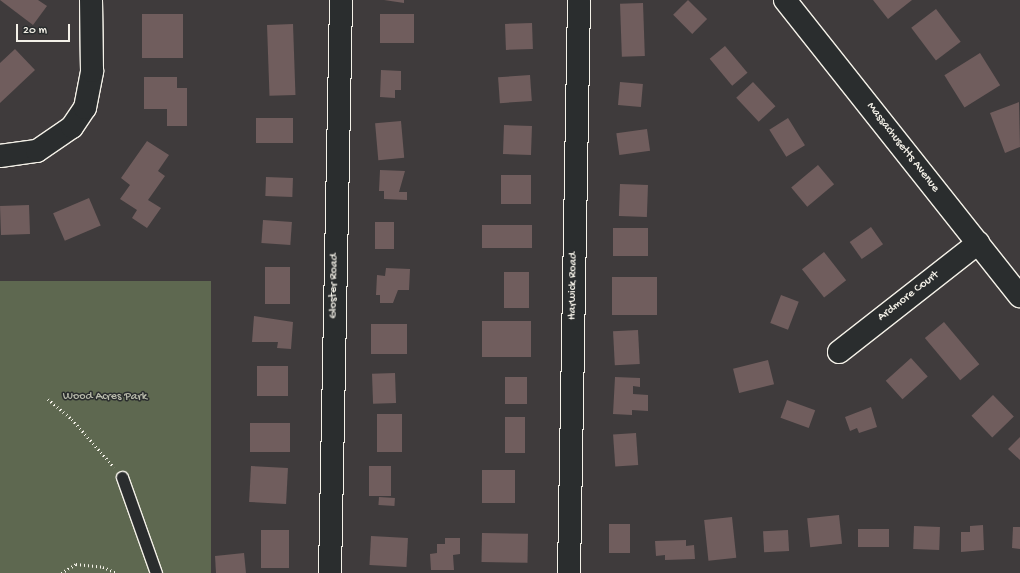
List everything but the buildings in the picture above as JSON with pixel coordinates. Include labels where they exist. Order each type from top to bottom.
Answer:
[{"type":"street","points":[[0,156],[37,151],[72,127],[85,108],[92,71],[91,0]]},
{"type":"street","name":"Gloster Road","points":[[330,573],[341,0]]},
{"type":"street","name":"Harwick Road","points":[[569,573],[579,0]]},
{"type":"street","name":"Massachusetts Avenue","points":[[785,0],[1020,296]]},
{"type":"street","name":"Ardmore Court","points":[[839,352],[978,243]]},
{"type":"lane","points":[[122,477],[156,573]]},
{"type":"path","points":[[48,399],[72,419],[122,477]]},
{"type":"path","points":[[61,573],[76,564],[102,567],[117,573]]},
{"type":"green space","name":"Wood Acres Park","points":[[0,281],[211,281],[211,573],[0,573]]}]
